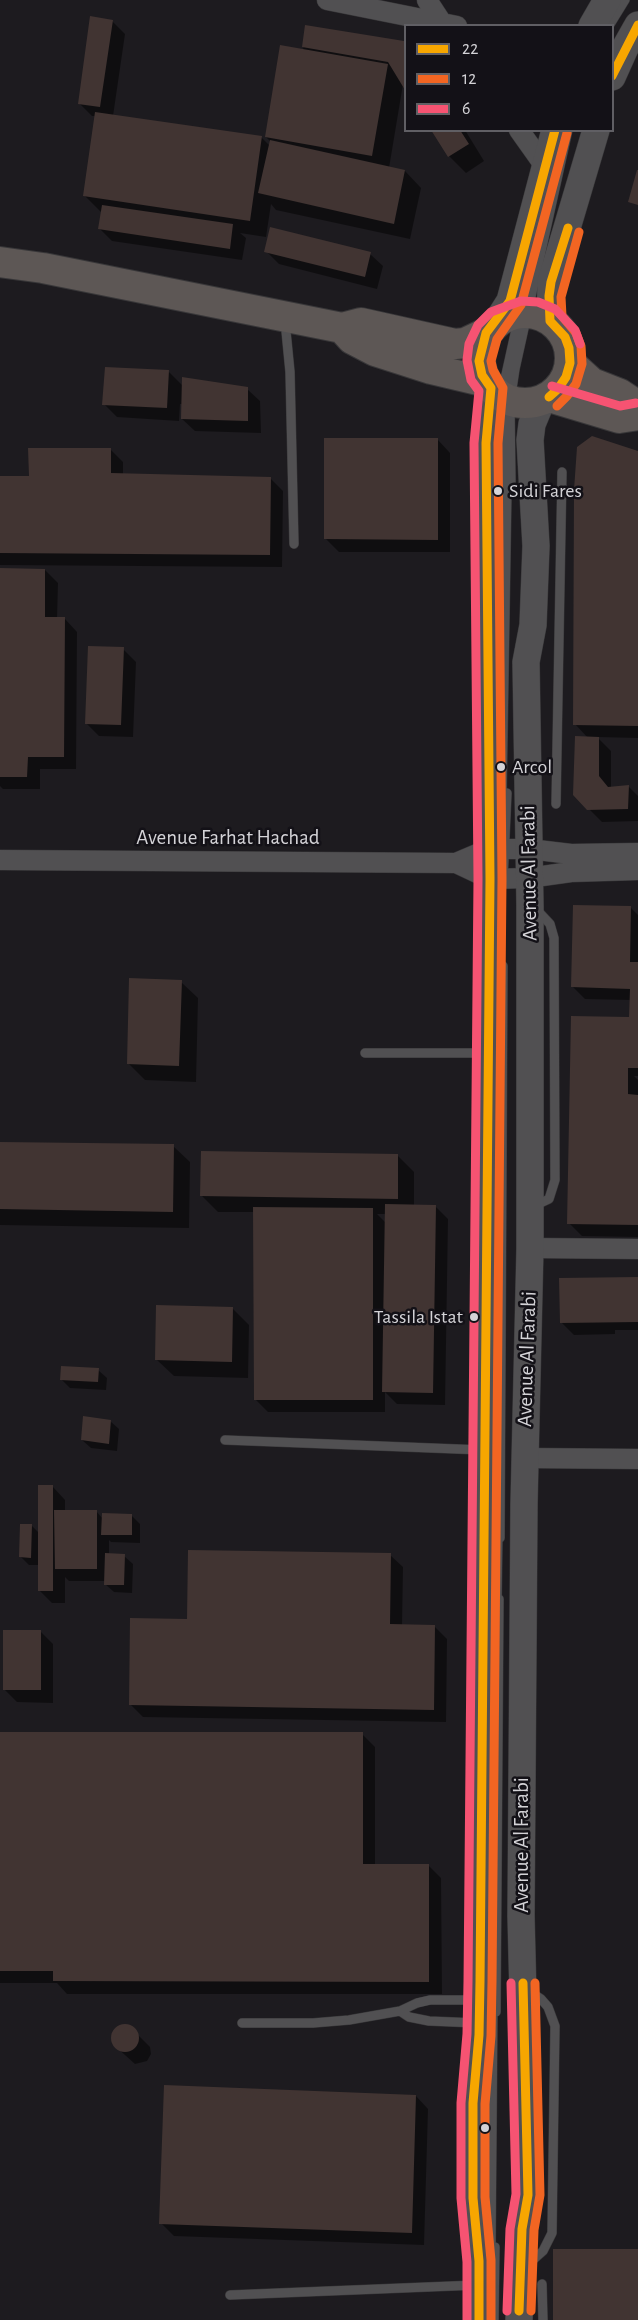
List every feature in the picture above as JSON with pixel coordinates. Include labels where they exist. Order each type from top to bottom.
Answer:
[{"type":"main road","points":[[0,262],[43,268],[342,328],[361,323],[455,344],[465,343],[515,321],[565,337],[569,348],[570,363],[566,377],[558,390],[546,399],[528,404],[375,351],[352,339],[342,328]]},
{"type":"main road","points":[[497,392],[480,361],[481,346],[515,321]]},
{"type":"main road","points":[[570,363],[592,383],[620,394],[638,406]]},
{"type":"main road","points":[[546,399],[619,418],[638,415]]},
{"type":"street","points":[[327,0],[447,24]]},
{"type":"street","points":[[428,0],[447,24]]},
{"type":"street","points":[[593,24],[607,0]]},
{"type":"street","points":[[614,73],[638,25]]},
{"type":"street","points":[[520,132],[546,168]]},
{"type":"street","points":[[515,321],[510,301],[555,132]]},
{"type":"street","points":[[515,321],[551,282],[595,132]]},
{"type":"street","name":"Avenue Al Farabi","points":[[479,2320],[473,2198],[472,2103],[479,2012],[487,1053],[506,878],[486,443],[497,392]]},
{"type":"street","name":"Avenue Al Farabi","points":[[519,2320],[519,2270],[522,2229],[528,2195],[521,1904],[524,1458],[530,1248],[530,906],[506,878],[506,850],[526,662],[546,625],[536,546],[530,440],[532,423],[546,399]]},
{"type":"street","name":"Avenue Farhat Hachad","points":[[0,860],[456,862],[506,850],[638,854]]},
{"type":"street","name":"Avenue Farhat Hachad","points":[[456,862],[506,878]]},
{"type":"street","points":[[506,878],[571,872],[638,870]]},
{"type":"street","points":[[530,1248],[638,1249]]},
{"type":"street","points":[[524,1458],[638,1459]]},
{"type":"lane","points":[[609,24],[620,0]]},
{"type":"lane","points":[[609,24],[625,0]]},
{"type":"lane","points":[[497,392],[565,132]]},
{"type":"lane","points":[[285,315],[290,372],[294,544]]},
{"type":"lane","points":[[556,804],[546,625],[562,472]]},
{"type":"lane","points":[[492,2320],[506,878]]},
{"type":"lane","points":[[365,1053],[487,1053]]},
{"type":"lane","points":[[225,1440],[485,1450]]},
{"type":"lane","points":[[519,2270],[536,2258],[552,2233],[555,2026],[548,2007],[541,1999],[523,1988]]},
{"type":"lane","points":[[242,2023],[314,2023],[400,2011],[430,2000],[479,2012]]},
{"type":"lane","points":[[400,2011],[409,2017],[429,2021],[479,2012]]},
{"type":"lane","points":[[527,2114],[553,2115]]},
{"type":"lane","points":[[543,2284],[543,2320]]},
{"type":"lane","points":[[230,2295],[479,2285]]},
{"type":"building","points":[[90,16],[113,20],[100,107],[78,104]]},
{"type":"building","points":[[305,25],[404,41],[404,88],[388,62],[302,47]]},
{"type":"building","points":[[280,45],[388,64],[372,156],[265,137]]},
{"type":"building","points":[[95,112],[262,136],[250,221],[83,196]]},
{"type":"building","points":[[432,132],[461,132],[469,144],[448,157]]},
{"type":"building","points":[[270,140],[405,170],[394,224],[258,193]]},
{"type":"building","points":[[638,170],[638,205],[628,202]]},
{"type":"building","points":[[102,205],[233,224],[230,249],[98,229]]},
{"type":"building","points":[[270,227],[371,252],[365,277],[264,252]]},
{"type":"building","points":[[105,367],[169,370],[167,408],[102,405]]},
{"type":"building","points":[[182,377],[248,387],[248,421],[181,419]]},
{"type":"building","points":[[592,436],[638,451],[638,726],[573,725],[574,490],[577,447]]},
{"type":"building","points":[[324,438],[438,438],[438,540],[324,539]]},
{"type":"building","points":[[28,448],[111,448],[111,473],[271,477],[270,555],[0,553],[0,476],[29,476]]},
{"type":"building","points":[[0,568],[45,569],[45,617],[65,617],[64,757],[28,757],[27,777],[0,777]]},
{"type":"building","points":[[88,646],[124,647],[121,725],[85,724]]},
{"type":"building","points":[[575,736],[599,737],[599,776],[608,787],[629,785],[628,809],[587,810],[573,795]]},
{"type":"building","points":[[573,905],[631,906],[630,962],[638,962],[638,1068],[628,1068],[628,1094],[638,1095],[638,1225],[567,1224],[571,1016],[629,1017],[630,989],[571,987]]},
{"type":"building","points":[[129,978],[182,980],[179,1066],[127,1064]]},
{"type":"building","points":[[0,1142],[174,1144],[173,1212],[0,1209]]},
{"type":"building","points":[[201,1151],[398,1154],[398,1199],[200,1196]]},
{"type":"building","points":[[385,1204],[436,1205],[433,1393],[382,1392]]},
{"type":"building","points":[[253,1207],[373,1208],[373,1400],[254,1400]]},
{"type":"building","points":[[638,1277],[638,1322],[560,1323],[559,1278]]},
{"type":"building","points":[[156,1305],[233,1307],[232,1362],[155,1360]]},
{"type":"building","points":[[61,1366],[99,1368],[98,1382],[60,1380]]},
{"type":"building","points":[[83,1416],[111,1420],[109,1444],[81,1440]]},
{"type":"building","points":[[38,1485],[53,1485],[53,1591],[38,1591]]},
{"type":"building","points":[[54,1510],[97,1510],[97,1569],[55,1569]]},
{"type":"building","points":[[102,1513],[132,1514],[132,1535],[101,1535]]},
{"type":"building","points":[[20,1524],[32,1524],[31,1558],[19,1557]]},
{"type":"building","points":[[188,1550],[391,1553],[390,1624],[435,1625],[434,1710],[129,1705],[130,1618],[187,1619]]},
{"type":"building","points":[[105,1553],[125,1554],[124,1585],[104,1585]]},
{"type":"building","points":[[3,1630],[41,1630],[41,1690],[3,1690]]},
{"type":"building","points":[[0,1732],[363,1732],[363,1864],[429,1864],[429,1982],[53,1981],[53,1971],[0,1971]]},
{"type":"building","points":[[125,2024],[135,2028],[139,2038],[135,2048],[125,2052],[115,2048],[111,2038],[115,2028]]},
{"type":"building","points":[[164,2085],[416,2095],[412,2233],[159,2224]]},
{"type":"building","points":[[553,2249],[638,2249],[638,2320],[553,2320]]},
{"type":"transit line","name":"22","points":[[614,72],[638,25]]},
{"type":"transit line","name":"22","points":[[479,2320],[479,2261],[473,2198],[473,2103],[479,2035],[480,1982],[490,879],[486,443],[491,388],[482,375],[479,361],[486,333],[510,301],[554,132]]},
{"type":"transit line","name":"12","points":[[491,2320],[491,2260],[485,2197],[485,2104],[491,2036],[492,1982],[502,879],[498,443],[503,388],[493,370],[491,361],[497,339],[521,305],[567,133]]},
{"type":"transit line","name":"22","points":[[549,397],[566,377],[570,363],[569,348],[565,337],[550,321],[549,296],[551,282],[568,228]]},
{"type":"transit line","name":"12","points":[[557,406],[576,384],[582,364],[581,346],[576,333],[562,316],[561,297],[579,232]]},
{"type":"transit line","name":"6","points":[[467,2320],[467,2262],[461,2198],[461,2103],[467,2034],[468,1982],[478,879],[474,443],[479,391],[471,380],[467,360],[469,344],[478,325],[491,312],[521,301],[538,302],[555,309],[575,330],[580,344]]},
{"type":"transit line","name":"6","points":[[552,386],[620,406],[636,403]]},
{"type":"transit line","name":"6","points":[[507,2311],[510,2229],[516,2194],[511,1983]]},
{"type":"transit line","name":"22","points":[[519,2311],[522,2229],[528,2195],[523,1983]]},
{"type":"transit line","name":"12","points":[[531,2311],[534,2230],[540,2195],[535,1983]]},
{"type":"place","name":"Sidi Fares","points":[[498,491]]},
{"type":"place","name":"Arcol","points":[[501,767]]},
{"type":"place","name":"Tassila Istat","points":[[474,1317]]}]
